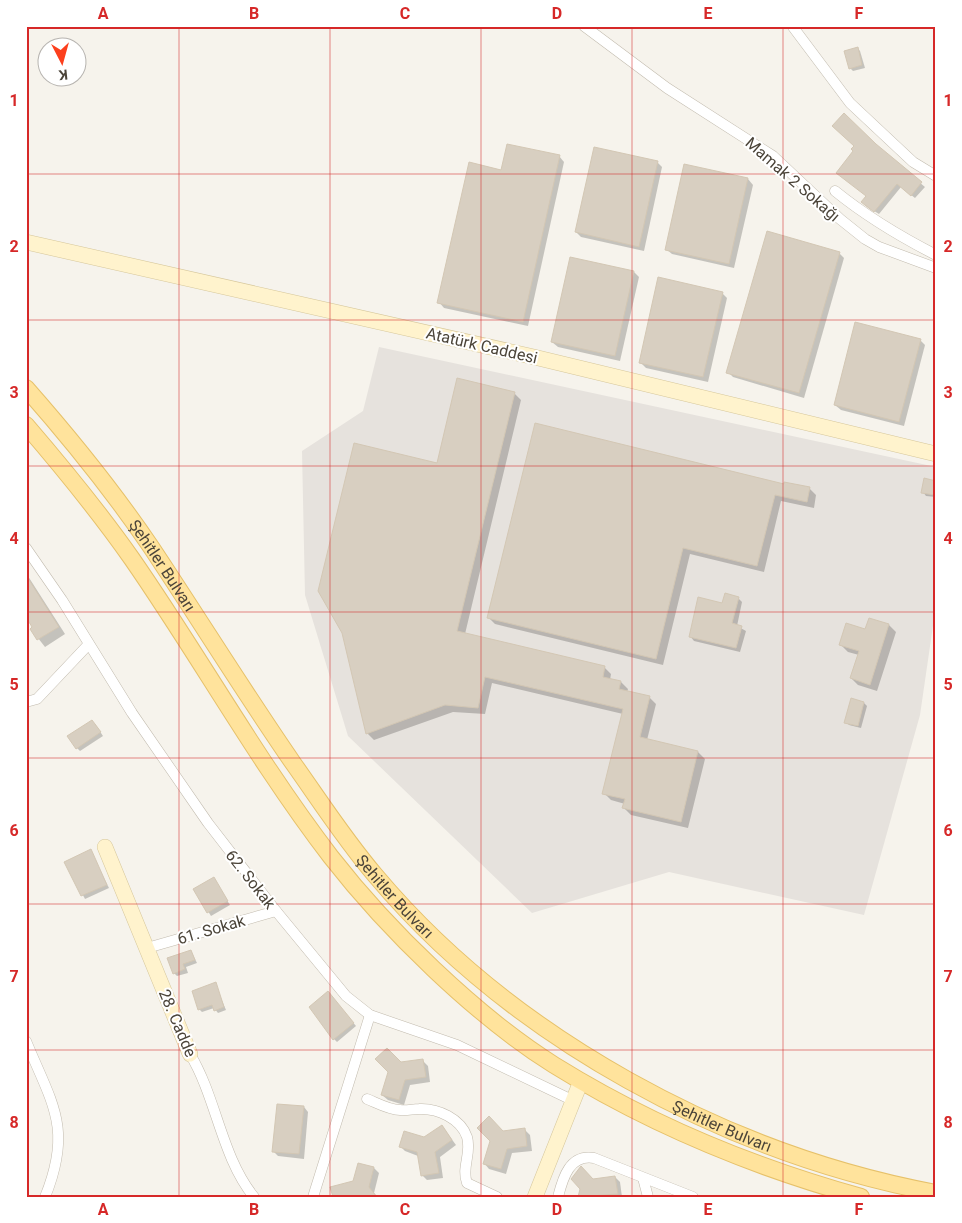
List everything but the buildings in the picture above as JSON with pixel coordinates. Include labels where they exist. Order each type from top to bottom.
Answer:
[{"type":"main road","name":"Atatürk Caddesi","points":[[26,242],[515,352],[936,454]]},
{"type":"main road","name":"Şehitler Bulvarı","points":[[26,388],[106,484],[150,546],[280,743],[374,875],[436,940],[500,997],[603,1066],[694,1114],[739,1134],[834,1167],[936,1194]]},
{"type":"main road","name":"Şehitler Bulvarı","points":[[26,425],[61,464],[133,560],[297,811],[362,896],[459,991],[551,1063],[581,1081],[737,1158],[861,1197]]},
{"type":"main road","name":"28. Cadde","points":[[106,847],[190,1054]]},
{"type":"main road","points":[[535,1197],[581,1081]]},
{"type":"street","name":"Mamak 2 Sokağı","points":[[584,26],[667,88],[773,156],[840,219],[865,239],[880,247],[936,268]]},
{"type":"street","points":[[793,27],[850,103],[913,162],[936,176]]},
{"type":"street","points":[[835,191],[864,215],[936,255]]},
{"type":"street","name":"62. Sokak","points":[[26,548],[62,600],[88,645],[166,763],[276,911],[346,996],[370,1015],[457,1045],[572,1100]]},
{"type":"street","points":[[28,702],[44,692],[88,645]]},
{"type":"street","name":"61. Sokak","points":[[147,948],[276,911]]},
{"type":"street","points":[[313,1197],[370,1015]]},
{"type":"street","points":[[26,1041],[48,1091],[60,1130],[58,1157],[45,1197]]},
{"type":"street","name":"28. Cadde","points":[[190,1054],[209,1091],[238,1172],[254,1197]]},
{"type":"street","points":[[366,1099],[399,1110],[435,1110],[447,1115],[466,1134],[468,1150],[464,1176],[467,1184],[497,1197]]},
{"type":"street","points":[[558,1197],[567,1170],[579,1158],[594,1158],[693,1197]]},
{"type":"street","points":[[643,1178],[648,1197]]},
{"type":"shaded area","points":[[379,347],[936,467],[936,605],[920,715],[864,915],[669,872],[532,913],[348,736],[305,595],[302,451],[363,411]]}]
